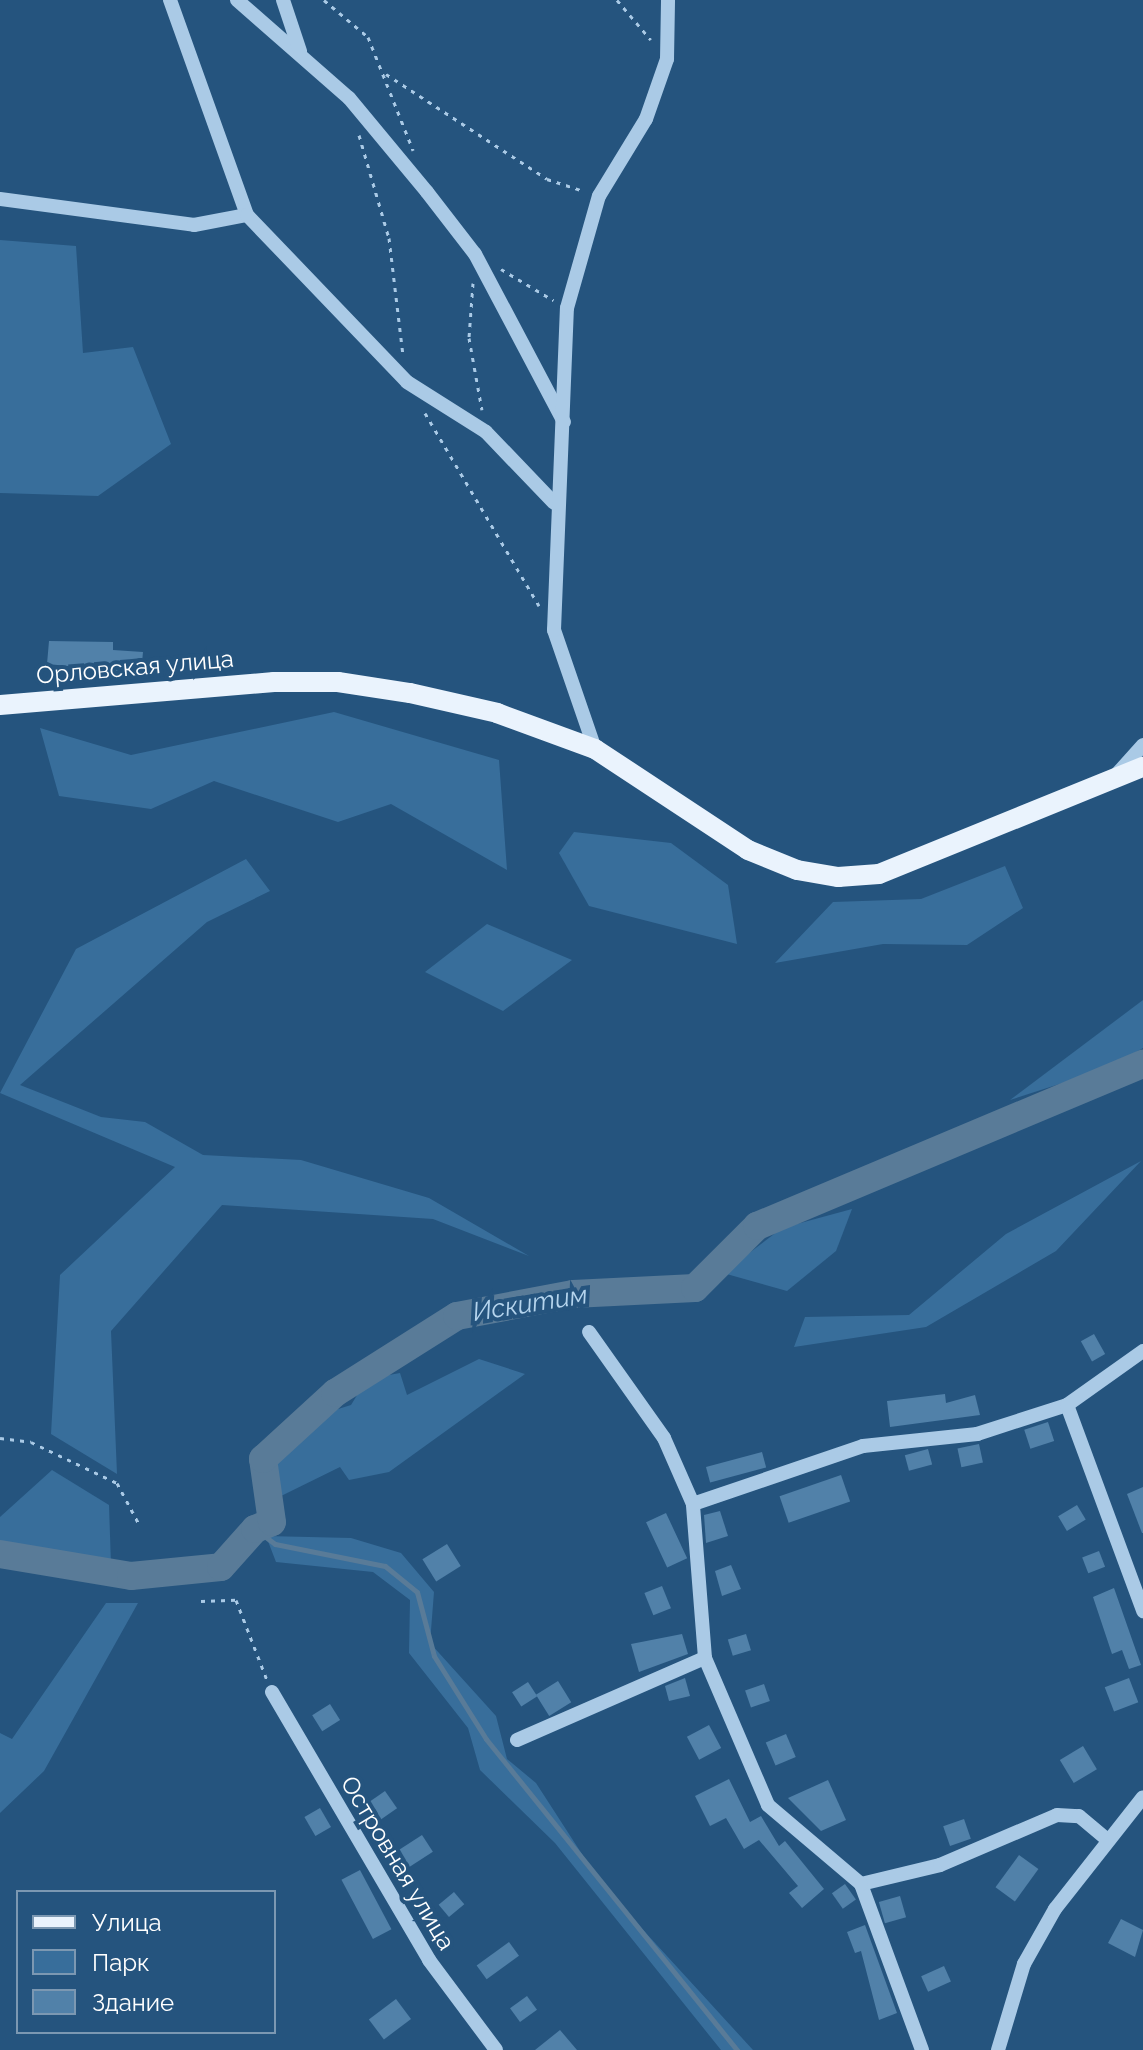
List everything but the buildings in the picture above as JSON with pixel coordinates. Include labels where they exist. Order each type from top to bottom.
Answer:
[{"type":"main road","name":"Орловская улица","points":[[0,705],[274,682],[338,682],[410,693],[497,713],[595,749],[748,850],[797,870],[838,877],[879,874],[1143,767]]},
{"type":"street","points":[[170,0],[247,215],[407,382],[486,432],[554,503]]},
{"type":"street","points":[[237,0],[349,98],[475,254],[566,424]]},
{"type":"street","points":[[283,0],[300,52]]},
{"type":"street","points":[[595,749],[554,630],[554,503],[566,424],[567,308],[599,196],[646,119],[667,59],[668,0]]},
{"type":"street","points":[[0,199],[194,225],[247,215]]},
{"type":"street","points":[[1117,775],[1143,745]]},
{"type":"street","points":[[589,1332],[664,1438],[693,1504],[705,1658],[768,1805],[861,1884],[922,2050]]},
{"type":"street","points":[[693,1504],[863,1446],[977,1434],[1067,1405],[1143,1351]]},
{"type":"street","points":[[1067,1405],[1143,1611]]},
{"type":"street","points":[[517,1740],[705,1658]]},
{"type":"street","name":"Островная улица","points":[[272,1692],[429,1960],[496,2050]]},
{"type":"street","points":[[998,2050],[1024,1964],[1106,1839],[1143,1797]]},
{"type":"street","points":[[861,1884],[940,1865],[1057,1815],[1079,1816],[1106,1839]]},
{"type":"path","points":[[324,0],[368,37],[386,74],[417,162]]},
{"type":"path","points":[[617,0],[667,59]]},
{"type":"path","points":[[386,74],[547,179],[599,196]]},
{"type":"path","points":[[357,126],[389,238],[407,382]]},
{"type":"path","points":[[486,432],[469,338],[475,254],[567,308]]},
{"type":"path","points":[[422,408],[554,630]]},
{"type":"path","points":[[0,1438],[31,1442],[117,1483],[139,1524]]},
{"type":"path","points":[[201,1601],[236,1600],[272,1692]]},
{"type":"green space","points":[[0,240],[76,246],[83,353],[133,347],[171,444],[98,496],[0,493]]},
{"type":"green space","points":[[334,712],[499,760],[507,870],[391,804],[338,822],[214,781],[151,809],[59,796],[40,728],[131,755]]},
{"type":"green space","points":[[574,832],[671,843],[728,885],[737,944],[589,906],[559,853]]},
{"type":"green space","points":[[246,859],[270,891],[207,922],[20,1085],[101,1117],[145,1122],[203,1155],[301,1160],[429,1198],[529,1256],[433,1219],[222,1205],[111,1331],[117,1474],[51,1434],[60,1275],[175,1167],[0,1093],[76,949]]},
{"type":"green space","points":[[1005,866],[1023,908],[967,945],[883,944],[775,963],[833,902],[921,899]]},
{"type":"green space","points":[[487,924],[572,960],[503,1011],[425,972]]},
{"type":"green space","points":[[1143,1000],[1143,1048],[1109,1068],[1010,1100]]},
{"type":"green space","points":[[1141,1161],[1056,1251],[926,1327],[794,1347],[805,1317],[909,1315],[1006,1234]]},
{"type":"green space","points":[[852,1209],[836,1251],[787,1291],[723,1273],[782,1228]]},
{"type":"green space","points":[[479,1359],[525,1374],[389,1472],[349,1480],[340,1467],[279,1497],[275,1461],[322,1414],[351,1405],[367,1379],[400,1373],[407,1395]]},
{"type":"green space","points":[[52,1470],[109,1505],[111,1565],[0,1544],[0,1517]]},
{"type":"green space","points":[[266,1536],[351,1538],[401,1553],[434,1592],[430,1643],[496,1716],[507,1759],[536,1783],[602,1885],[753,2050],[721,2050],[555,1843],[480,1770],[468,1728],[409,1653],[410,1600],[373,1572],[276,1562]]},
{"type":"green space","points":[[106,1603],[138,1603],[44,1771],[0,1813],[0,1733],[12,1739]]},
{"type":"waterway","name":"Искитим","points":[[0,1554],[131,1576],[221,1567],[255,1529],[272,1522],[263,1459],[335,1393],[457,1316],[573,1294],[695,1288],[757,1226],[1143,1064]]},
{"type":"waterway","points":[[255,1529],[275,1544],[385,1566],[417,1592],[434,1656],[486,1739],[737,2050]]}]
